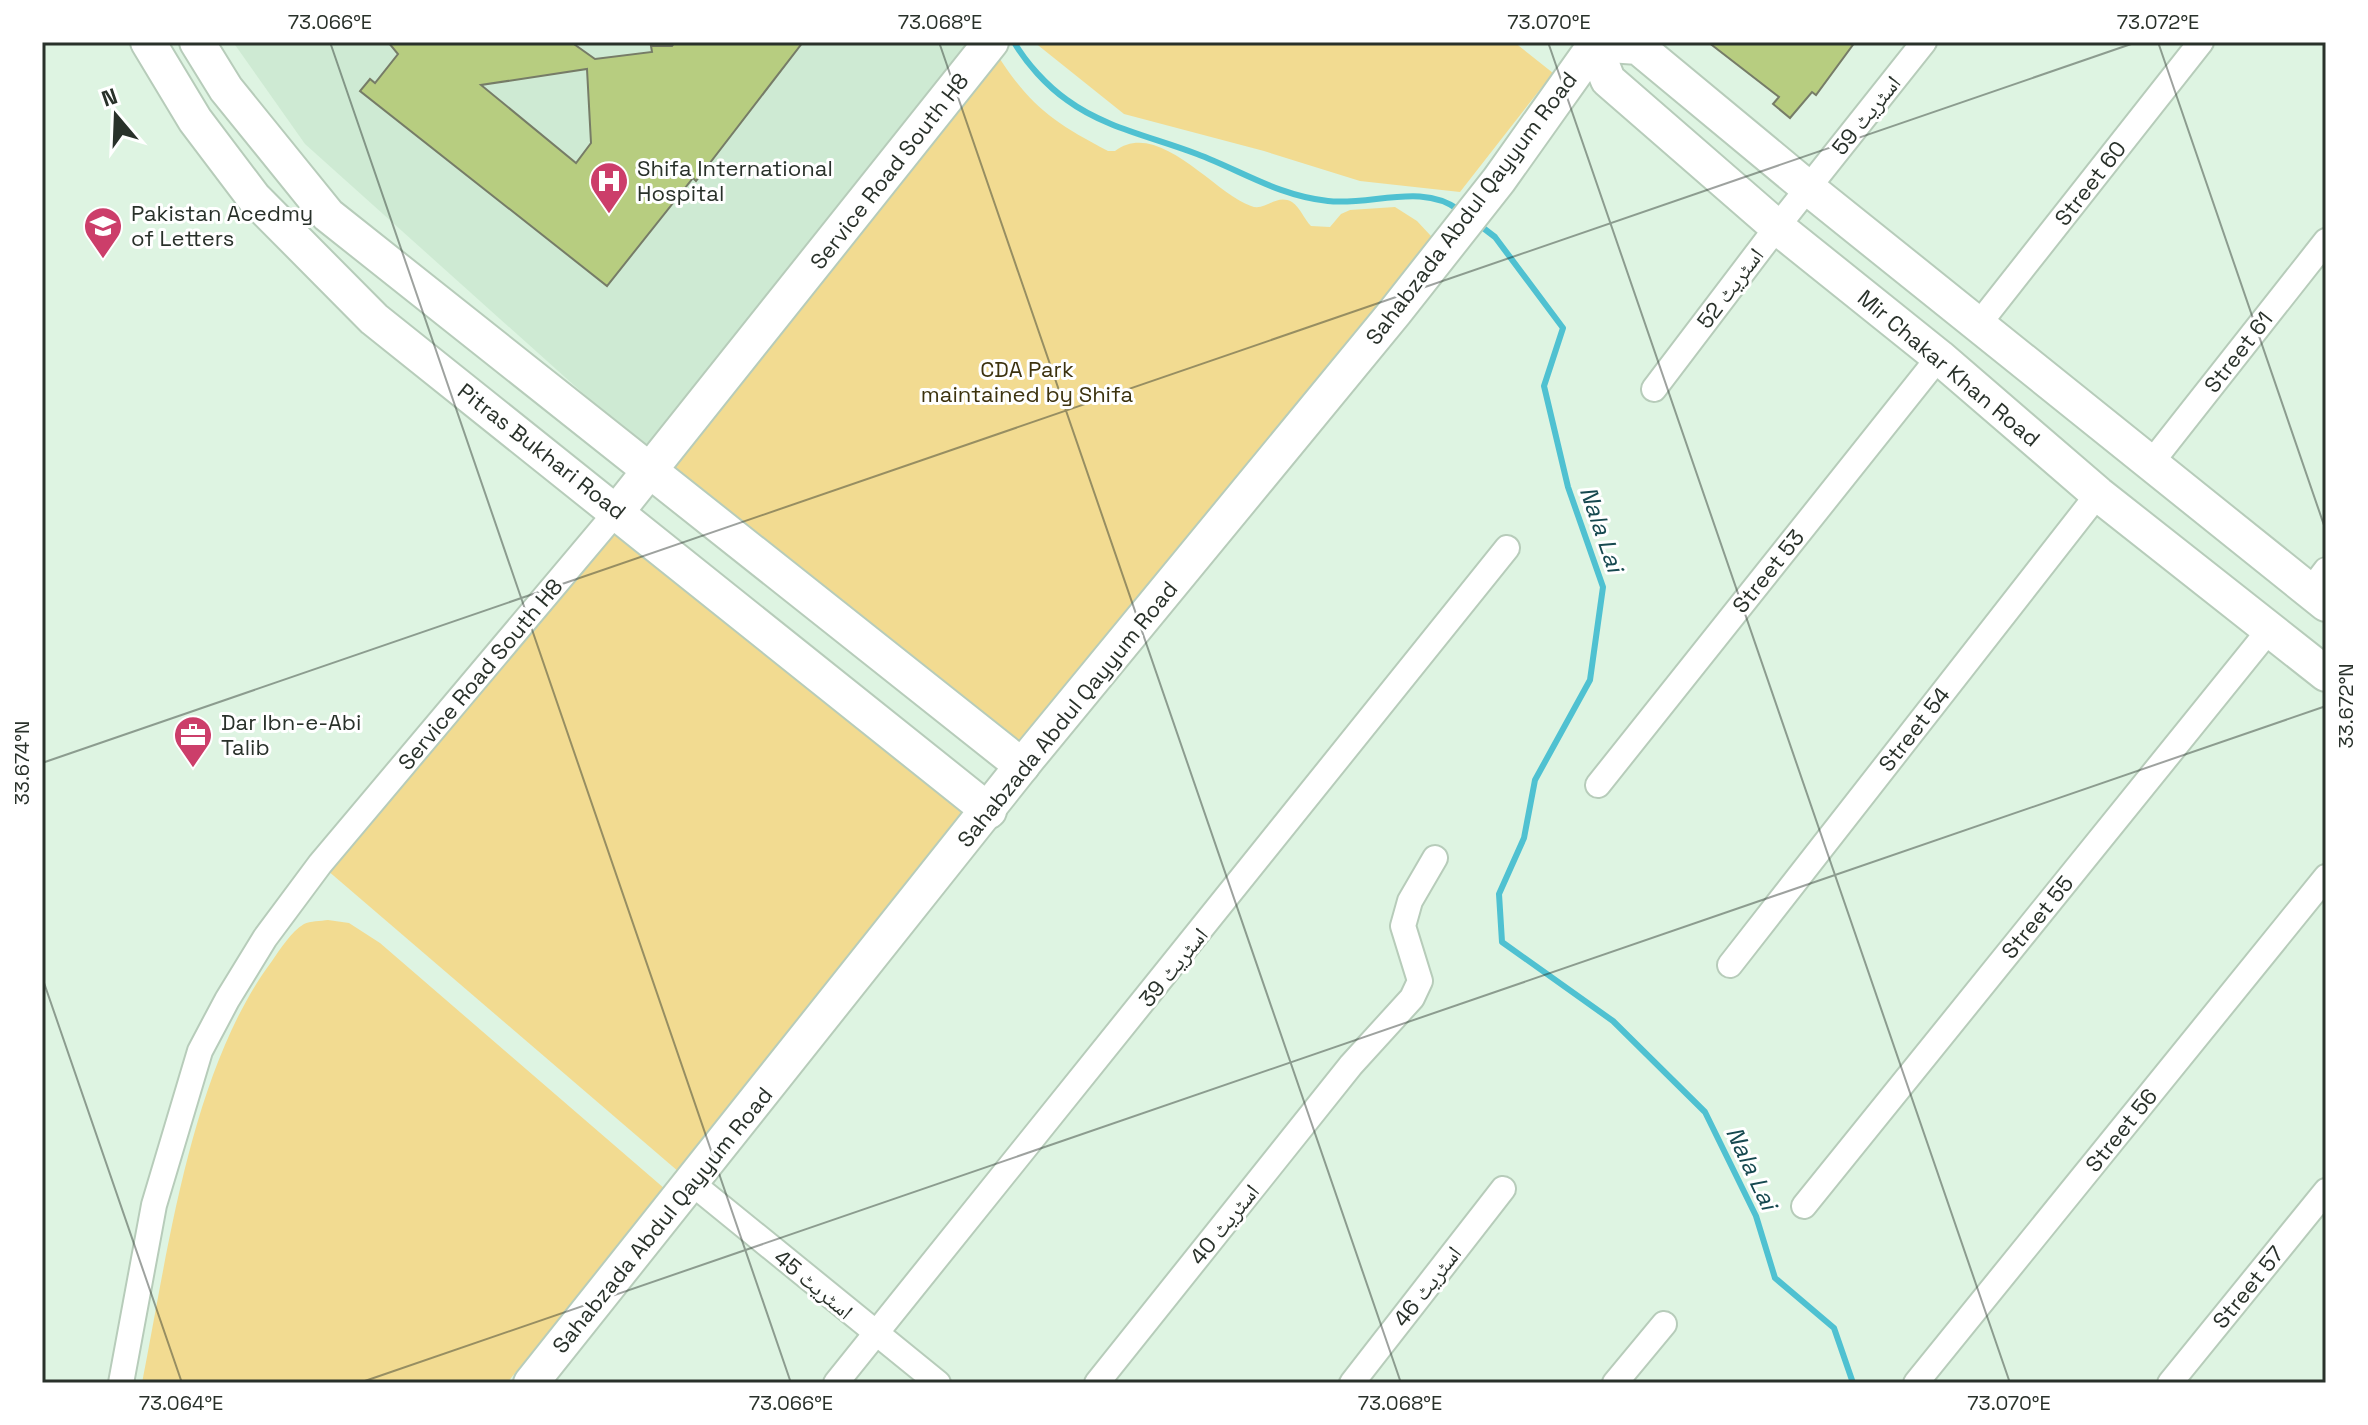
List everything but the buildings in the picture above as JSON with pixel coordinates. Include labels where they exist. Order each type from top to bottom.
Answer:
[{"type":"street","name":"Pitras Bukhari Road","points":[[148,42],[195,120],[254,198],[374,319],[618,510],[989,811]]},
{"type":"street","points":[[197,42],[226,89],[328,215],[505,359],[1022,766]]},
{"type":"street","name":"Service Road South H8","points":[[121,1383],[154,1205],[200,1051],[265,938],[320,864],[651,471],[991,42]]},
{"type":"street","name":"اسٹریٹ 59","points":[[1808,188],[1924,42]]},
{"type":"street","name":"Street 60","points":[[1978,325],[2201,42]]},
{"type":"street","points":[[1595,43],[1638,47],[1808,188],[2210,511],[2321,588]]},
{"type":"street","name":"Sahabzada Abdul Qayyum Road","points":[[531,1383],[693,1184],[1022,766],[1395,312],[1499,180],[1595,43]]},
{"type":"street","name":"Mir Chakar Khan Road","points":[[1595,43],[1608,80],[1777,227],[1939,357],[2098,494],[2326,674]]},
{"type":"street","name":"اسٹریٹ 52","points":[[1654,389],[1808,188]]},
{"type":"street","name":"Street 61","points":[[2151,463],[2326,241]]},
{"type":"street","name":"Street 53","points":[[1598,785],[1939,357]]},
{"type":"street","name":"Street 54","points":[[1730,965],[2098,494]]},
{"type":"street","points":[[2174,553],[2210,511]]},
{"type":"street","name":"اسٹریٹ 39","points":[[836,1383],[1507,548]]},
{"type":"street","name":"Street 55","points":[[1804,1206],[2270,629]]},
{"type":"street","name":"اسٹریٹ 40","points":[[1097,1383],[1351,1065],[1412,998],[1420,981],[1403,926],[1410,901],[1435,858]]},
{"type":"street","name":"Street 56","points":[[1916,1383],[2326,877]]},
{"type":"street","name":"اسٹریٹ 45","points":[[693,1184],[938,1383]]},
{"type":"street","name":"اسٹریٹ 46","points":[[1352,1383],[1503,1189]]},
{"type":"street","name":"Street 57","points":[[2170,1383],[2326,1191]]},
{"type":"street","points":[[1615,1383],[1664,1324]]},
{"type":"shaded area","name":"Shifa International Hospital","points":[[233,42],[963,42],[970,48],[645,449],[305,144]]},
{"type":"green space","points":[[1034,42],[1514,42],[1553,73],[1460,192],[1360,181],[1264,151],[1124,114]]},
{"type":"green space","name":"CDA Park maintained by Shifa","points":[[990,43],[1015,80],[1040,107],[1069,129],[1108,151],[1132,143],[1167,150],[1236,199],[1251,206],[1261,207],[1281,200],[1292,202],[1311,226],[1330,227],[1341,214],[1350,210],[1395,207],[1417,221],[1444,250],[1022,766],[651,471]]},
{"type":"green space","points":[[618,510],[989,811],[693,1184],[320,864]]},
{"type":"green space","points":[[328,920],[349,923],[380,943],[665,1189],[507,1383],[142,1383],[186,1163],[221,1054],[244,1005],[286,941],[304,924]]},
{"type":"waterway","name":"Nala Lai","points":[[1014,42],[1045,81],[1082,110],[1113,125],[1197,154],[1277,188],[1310,198],[1344,202],[1429,197],[1459,210]]},
{"type":"waterway","name":"Nala Lai","points":[[1478,224],[1495,237],[1563,328],[1544,386],[1568,487],[1603,587],[1590,680],[1535,780],[1524,838],[1499,894],[1502,942],[1613,1021],[1705,1112],[1756,1216],[1775,1278],[1834,1328],[1853,1383]]},
{"type":"place","name":"Shifa International Hospital","points":[[609,215]]},
{"type":"place","name":"Pakistan Acedmy of Letters","points":[[103,260]]},
{"type":"place","name":"Dar Ibn-e-Abi Talib","points":[[193,769]]}]
